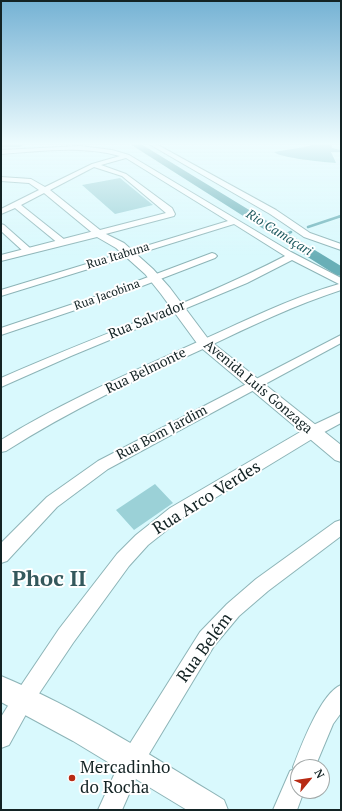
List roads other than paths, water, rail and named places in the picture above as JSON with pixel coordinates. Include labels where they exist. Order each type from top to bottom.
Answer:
[{"type":"street","points":[[32,182],[45,190],[98,233]]},
{"type":"street","points":[[38,182],[56,184]]},
{"type":"street","points":[[1,212],[61,182]]},
{"type":"street","points":[[1,258],[27,250],[169,215],[171,213],[132,182]]},
{"type":"street","points":[[170,182],[292,256],[341,282]]},
{"type":"street","points":[[219,182],[273,212],[307,234],[341,247]]},
{"type":"street","points":[[16,205],[62,242]]},
{"type":"street","name":"Rua Itabuna","points":[[1,293],[236,221]]},
{"type":"street","points":[[1,227],[27,250]]},
{"type":"street","name":"Avenida Luís Gonzaga","points":[[98,233],[129,253],[154,278],[204,343],[341,455]]},
{"type":"street","name":"Rua Jacobina","points":[[1,332],[107,296],[212,256]]},
{"type":"street","name":"Rua Salvador","points":[[1,383],[67,353],[244,281],[292,256]]},
{"type":"street","name":"Rua Belmonte","points":[[1,447],[39,423],[204,343],[312,296],[341,288]]},
{"type":"street","name":"Rua Bom Jardim","points":[[1,555],[52,502],[94,470],[341,338]]},
{"type":"street","name":"Rua Arco Verdes","points":[[1,737],[12,694],[66,636],[123,560],[142,540],[182,509],[312,432],[341,417]]},
{"type":"street","name":"Rua Belém","points":[[110,810],[132,761],[207,639],[233,610],[262,585],[341,528]]},
{"type":"street","points":[[12,694],[132,761],[214,810]]},
{"type":"street","points":[[308,759],[326,718],[341,695]]},
{"type":"street","points":[[285,810],[290,798]]},
{"type":"waterway","name":"Rio Camaçari","points":[[196,182],[341,272]]},
{"type":"waterway","points":[[308,227],[341,216]]},
{"type":"waterway","name":"Rio Camaçari","points":[[282,236],[291,232]]},
{"type":"place","name":"Mercadinho do Rocha","points":[[72,778]]},
{"type":"district","name":"Phoc II","points":[[49,580]]}]
